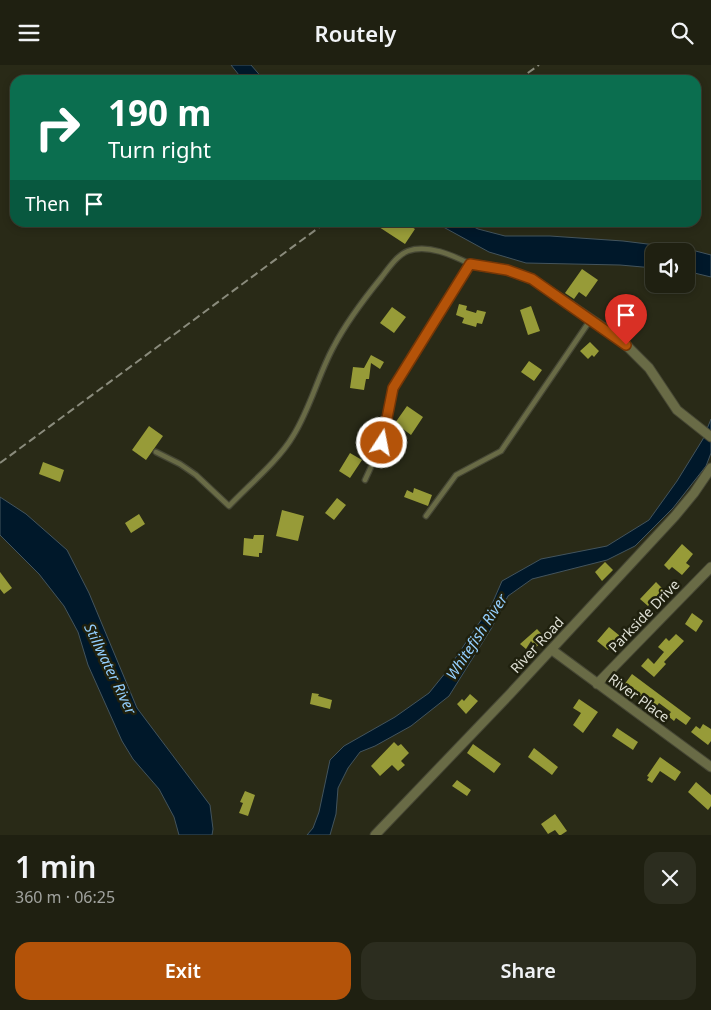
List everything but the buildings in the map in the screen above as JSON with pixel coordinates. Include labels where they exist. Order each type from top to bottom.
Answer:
[{"type":"street","points":[[470,264],[507,270],[526,276],[615,336],[649,368],[677,409],[711,437]]},
{"type":"street","name":"River Road","points":[[375,835],[552,650],[676,516],[711,468]]},
{"type":"street","name":"Parkside Drive","points":[[597,684],[711,567]]},
{"type":"street","name":"River Place","points":[[552,650],[711,767]]},
{"type":"lane","points":[[156,453],[180,464],[196,475],[230,506],[287,445],[302,420],[333,347],[362,302],[396,261],[406,252],[428,249],[441,252],[470,264],[393,388],[382,443],[365,480]]},
{"type":"lane","points":[[426,516],[456,475],[501,451],[591,319]]},
{"type":"water","points":[[231,65],[251,65],[260,75],[239,75]]},
{"type":"water","points":[[443,227],[474,227],[505,236],[550,236],[645,244],[645,267],[526,263],[489,252]]},
{"type":"water","points":[[695,251],[711,255],[711,277],[695,273]]},
{"type":"water","name":"Whitefish River","points":[[711,419],[711,453],[706,466],[673,508],[635,546],[607,560],[532,579],[508,596],[491,629],[449,696],[411,726],[360,752],[348,768],[338,788],[336,814],[330,835],[307,835],[313,828],[319,812],[330,760],[344,746],[395,717],[429,693],[446,672],[492,604],[502,581],[541,559],[607,546],[649,520],[677,481],[703,439]]},
{"type":"water","name":"Stillwater River","points":[[0,497],[26,514],[67,550],[89,593],[137,708],[210,805],[212,835],[179,835],[174,817],[159,789],[133,759],[122,741],[88,665],[78,632],[64,606],[39,574],[0,535]]},
{"type":"railway","points":[[525,75],[539,65]]},
{"type":"railway","points":[[0,463],[320,227]]},
{"type":"route","points":[[382,443],[393,388],[470,264],[520,273],[532,279],[626,345]]}]
